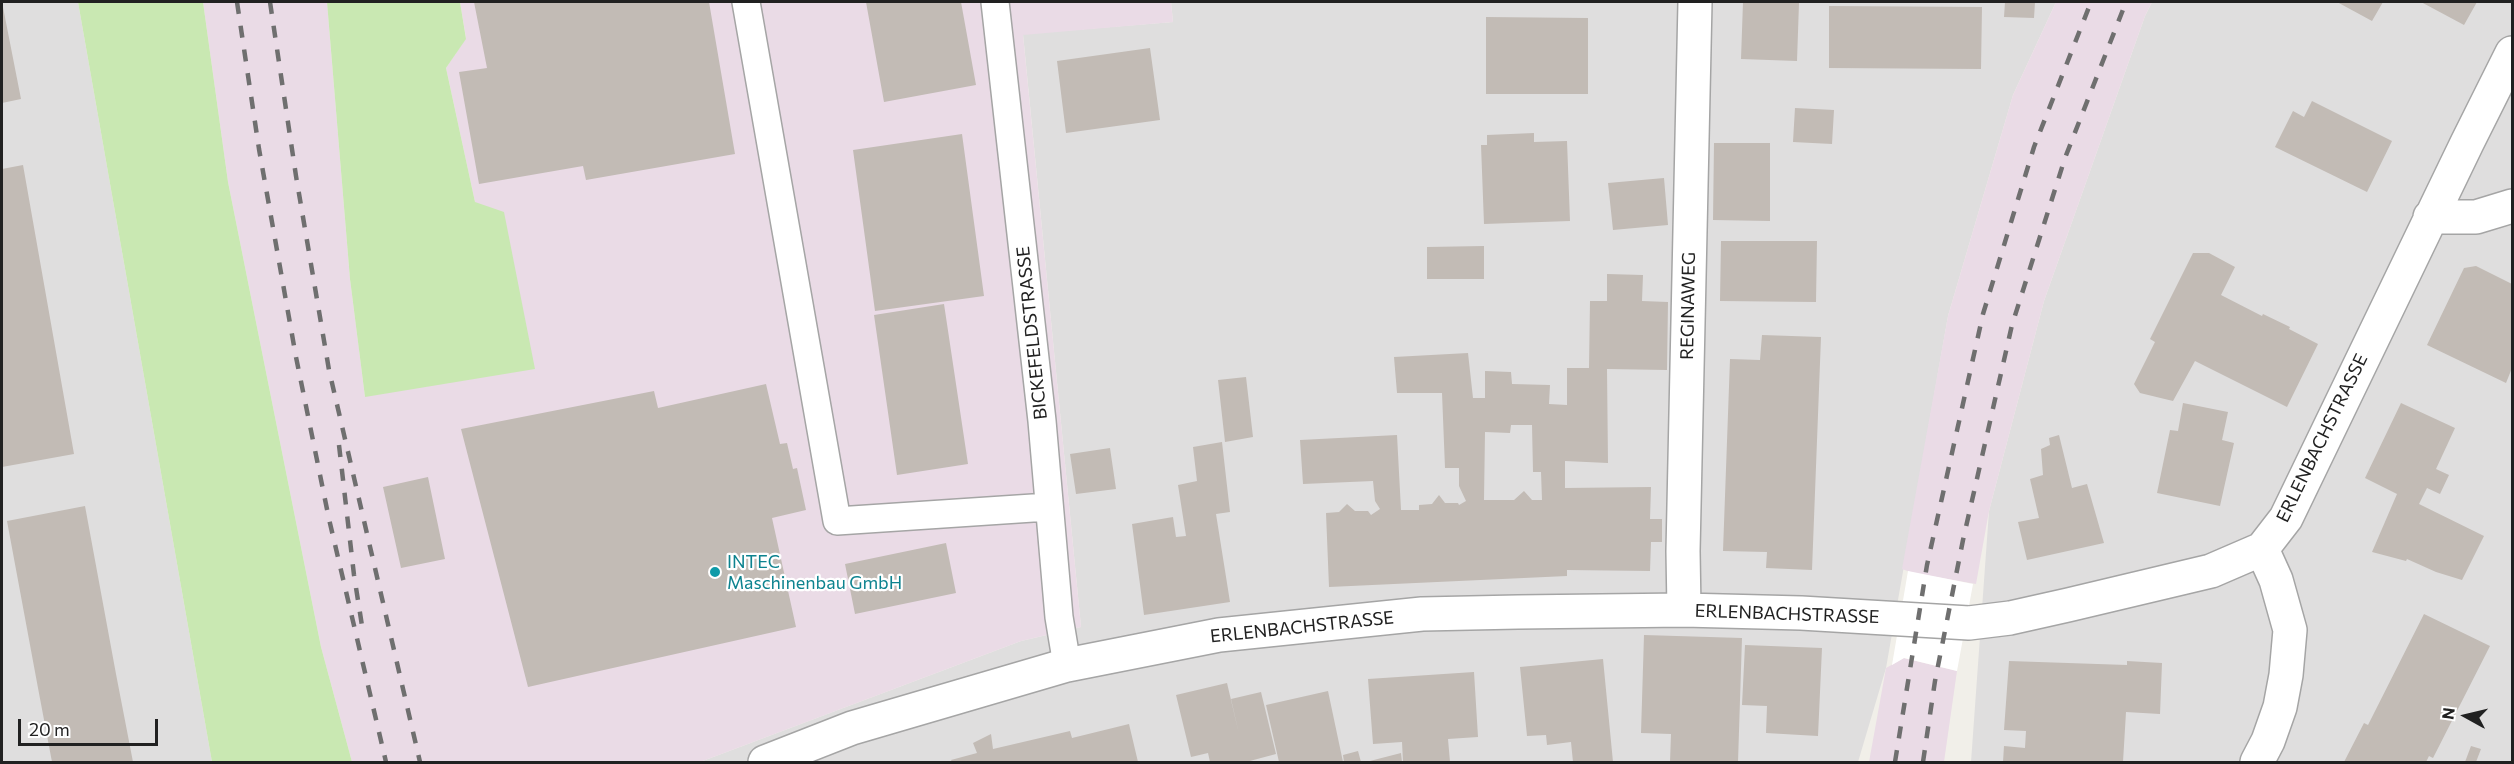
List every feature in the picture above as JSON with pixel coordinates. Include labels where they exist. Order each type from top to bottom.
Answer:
[{"type":"street","name":"REGINAWEG","points":[[1684,610],[1683,551],[1695,2]]},
{"type":"street","name":"ERLENBACHSTRASSE","points":[[765,762],[852,728],[1067,665],[1219,635],[1400,616],[1518,612],[1684,610],[1800,613],[1969,623],[2010,618],[2068,606],[2211,571],[2262,549],[2286,518],[2512,53]]},
{"type":"street","points":[[2430,218],[2476,217],[2512,206]]},
{"type":"street","points":[[2256,762],[2268,741],[2280,707],[2286,675],[2290,630],[2276,580],[2262,549]]},
{"type":"lane","points":[[746,2],[837,521],[1048,507]]},
{"type":"lane","name":"BICKEFELDSTRASSE","points":[[995,2],[1042,421],[1059,617],[1067,665]]},
{"type":"shaded area","points":[[2,2],[78,2],[212,762],[2,762]]},
{"type":"shaded area","points":[[203,2],[327,2],[350,279],[365,397],[475,202],[446,68],[466,38],[460,2],[1171,2],[1173,22],[1023,35],[1081,627],[1021,641],[700,762],[352,762],[321,647],[228,182]]},
{"type":"shaded area","points":[[1171,2],[2056,2],[2013,95],[1948,316],[1886,668],[1858,762],[700,762],[1021,641],[1081,627],[1023,34],[1173,22]]},
{"type":"shaded area","points":[[2056,2],[2152,2],[2145,16],[2044,301],[1989,511],[1976,584],[1913,573],[1902,569],[1948,316],[2013,95]]},
{"type":"shaded area","points":[[2152,2],[2512,2],[2512,762],[1971,762],[1989,511],[2044,301],[2145,16]]},
{"type":"shaded area","points":[[1904,658],[1957,671],[1944,762],[1869,762],[1886,668]]},
{"type":"green space","points":[[78,2],[203,2],[228,182],[321,647],[352,762],[212,762]]},
{"type":"green space","points":[[327,2],[460,2],[466,39],[446,68],[475,202],[504,212],[535,369],[365,397],[350,279]]},
{"type":"pier","points":[[1908,571],[1973,584],[1957,671],[1904,658],[1892,665]]},
{"type":"building","points":[[2,2],[21,99],[2,103]]},
{"type":"building","points":[[474,2],[709,2],[735,154],[586,180],[583,166],[479,184],[459,72],[487,68]]},
{"type":"building","points":[[866,2],[961,2],[976,85],[884,102]]},
{"type":"building","points":[[1743,2],[1799,3],[1797,61],[1741,59]]},
{"type":"building","points":[[2005,2],[2035,2],[2034,18],[2004,17]]},
{"type":"building","points":[[2337,2],[2383,2],[2372,21]]},
{"type":"building","points":[[2421,2],[2477,2],[2464,25]]},
{"type":"building","points":[[1829,6],[1982,7],[1981,69],[1829,68]]},
{"type":"building","points":[[1486,17],[1588,18],[1588,94],[1486,94]]},
{"type":"building","points":[[1150,48],[1160,120],[1066,133],[1057,61]]},
{"type":"building","points":[[2312,101],[2392,141],[2367,192],[2275,147],[2293,111],[2304,117]]},
{"type":"building","points":[[1795,108],[1834,110],[1832,144],[1793,142]]},
{"type":"building","points":[[1534,133],[1534,142],[1567,141],[1570,221],[1484,224],[1481,145],[1487,145],[1487,135]]},
{"type":"building","points":[[962,134],[984,296],[875,311],[853,150]]},
{"type":"building","points":[[1714,143],[1770,143],[1770,221],[1713,220]]},
{"type":"building","points":[[23,165],[74,454],[2,467],[2,169]]},
{"type":"building","points":[[1664,178],[1668,225],[1613,230],[1608,183]]},
{"type":"building","points":[[1721,241],[1817,241],[1816,302],[1720,301]]},
{"type":"building","points":[[1484,246],[1484,279],[1427,279],[1427,247]]},
{"type":"building","points":[[2193,253],[2209,253],[2235,267],[2221,295],[2262,316],[2263,314],[2290,327],[2289,329],[2318,344],[2287,407],[2195,361],[2173,401],[2140,393],[2134,384],[2155,342],[2150,339]]},
{"type":"building","points":[[2476,266],[2512,284],[2512,368],[2506,383],[2427,345],[2464,268]]},
{"type":"building","points":[[1607,274],[1643,275],[1642,301],[1668,302],[1667,370],[1607,369],[1608,463],[1565,461],[1565,488],[1651,487],[1650,519],[1662,519],[1662,542],[1651,542],[1650,571],[1567,570],[1567,576],[1329,587],[1326,513],[1339,512],[1347,504],[1355,511],[1368,511],[1371,515],[1380,509],[1375,501],[1373,481],[1303,484],[1300,440],[1397,435],[1401,510],[1419,510],[1419,505],[1432,504],[1439,495],[1445,503],[1458,503],[1459,505],[1466,501],[1459,486],[1459,468],[1445,468],[1442,393],[1397,393],[1394,357],[1468,353],[1473,398],[1485,398],[1485,371],[1511,372],[1512,384],[1550,385],[1549,404],[1567,405],[1567,368],[1589,368],[1590,301],[1607,301]],"holes":[[[1511,425],[1532,425],[1533,472],[1541,472],[1542,500],[1532,500],[1524,491],[1514,500],[1484,500],[1485,432],[1510,433]]]},
{"type":"building","points":[[944,304],[968,464],[897,475],[874,315]]},
{"type":"building","points":[[1762,335],[1821,337],[1812,570],[1766,568],[1767,552],[1723,551],[1730,359],[1760,360]]},
{"type":"building","points":[[1246,377],[1253,437],[1225,442],[1218,380]]},
{"type":"building","points":[[766,384],[780,444],[787,443],[793,469],[797,468],[806,510],[772,518],[796,627],[528,687],[461,429],[654,391],[658,408]]},
{"type":"building","points":[[2183,403],[2228,412],[2222,440],[2234,443],[2220,506],[2157,493],[2170,430],[2178,431]]},
{"type":"building","points":[[2401,403],[2455,428],[2436,469],[2449,475],[2440,494],[2427,488],[2419,504],[2484,536],[2462,580],[2436,572],[2407,559],[2406,561],[2372,552],[2397,494],[2365,478]]},
{"type":"building","points":[[2059,435],[2072,488],[2087,484],[2104,543],[2027,560],[2018,522],[2039,518],[2030,479],[2043,475],[2041,449],[2050,445],[2049,438]]},
{"type":"building","points":[[1222,442],[1230,512],[1216,514],[1230,602],[1144,615],[1132,524],[1173,517],[1176,537],[1186,536],[1178,485],[1197,481],[1193,447]]},
{"type":"building","points":[[1110,448],[1116,489],[1076,494],[1070,454]]},
{"type":"building","points":[[428,477],[445,559],[401,568],[383,487]]},
{"type":"building","points":[[85,506],[133,762],[52,762],[38,688],[7,521]]},
{"type":"building","points":[[946,543],[956,593],[855,614],[845,564]]},
{"type":"building","points":[[2424,614],[2490,646],[2433,758],[2429,756],[2426,762],[2344,762],[2364,723],[2368,725]]},
{"type":"building","points":[[1644,635],[1742,638],[1738,762],[1670,762],[1671,734],[1641,733]]},
{"type":"building","points":[[1745,645],[1822,648],[1818,736],[1766,733],[1767,706],[1742,705]]},
{"type":"building","points":[[1603,659],[1613,762],[1573,762],[1571,742],[1547,745],[1546,735],[1527,736],[1520,667]]},
{"type":"building","points":[[2009,661],[2127,665],[2127,661],[2162,663],[2160,714],[2126,712],[2123,762],[2003,762],[2004,746],[2025,748],[2026,731],[2004,730]]},
{"type":"building","points":[[1474,672],[1478,737],[1448,739],[1450,762],[1403,762],[1402,742],[1373,744],[1368,679]]},
{"type":"building","points":[[1227,683],[1239,734],[1231,699],[1261,692],[1276,754],[1246,762],[1210,762],[1208,753],[1191,757],[1176,695]]},
{"type":"building","points":[[1328,691],[1343,762],[1279,762],[1266,705]]},
{"type":"building","points":[[1129,724],[1138,762],[952,762],[951,760],[977,753],[973,743],[991,734],[993,749],[1070,731],[1072,738]]},
{"type":"building","points":[[2471,746],[2481,749],[2476,762],[2465,762]]},
{"type":"building","points":[[1358,751],[1361,762],[1344,762],[1343,755]]},
{"type":"building","points":[[1401,753],[1402,762],[1366,762]]},
{"type":"railway","points":[[237,2],[259,149],[296,357],[329,519],[386,762]]},
{"type":"railway","points":[[270,2],[296,176],[329,370],[420,762]]},
{"type":"railway","points":[[1895,762],[1927,565],[1983,314],[2034,147],[2091,2]]},
{"type":"railway","points":[[1923,762],[1935,681],[1963,540],[2012,325],[2065,158],[2126,2]]},
{"type":"railway","points":[[339,445],[363,632]]},
{"type":"place","name":"INTEC Maschinenbau GmbH","points":[[715,572]]}]
